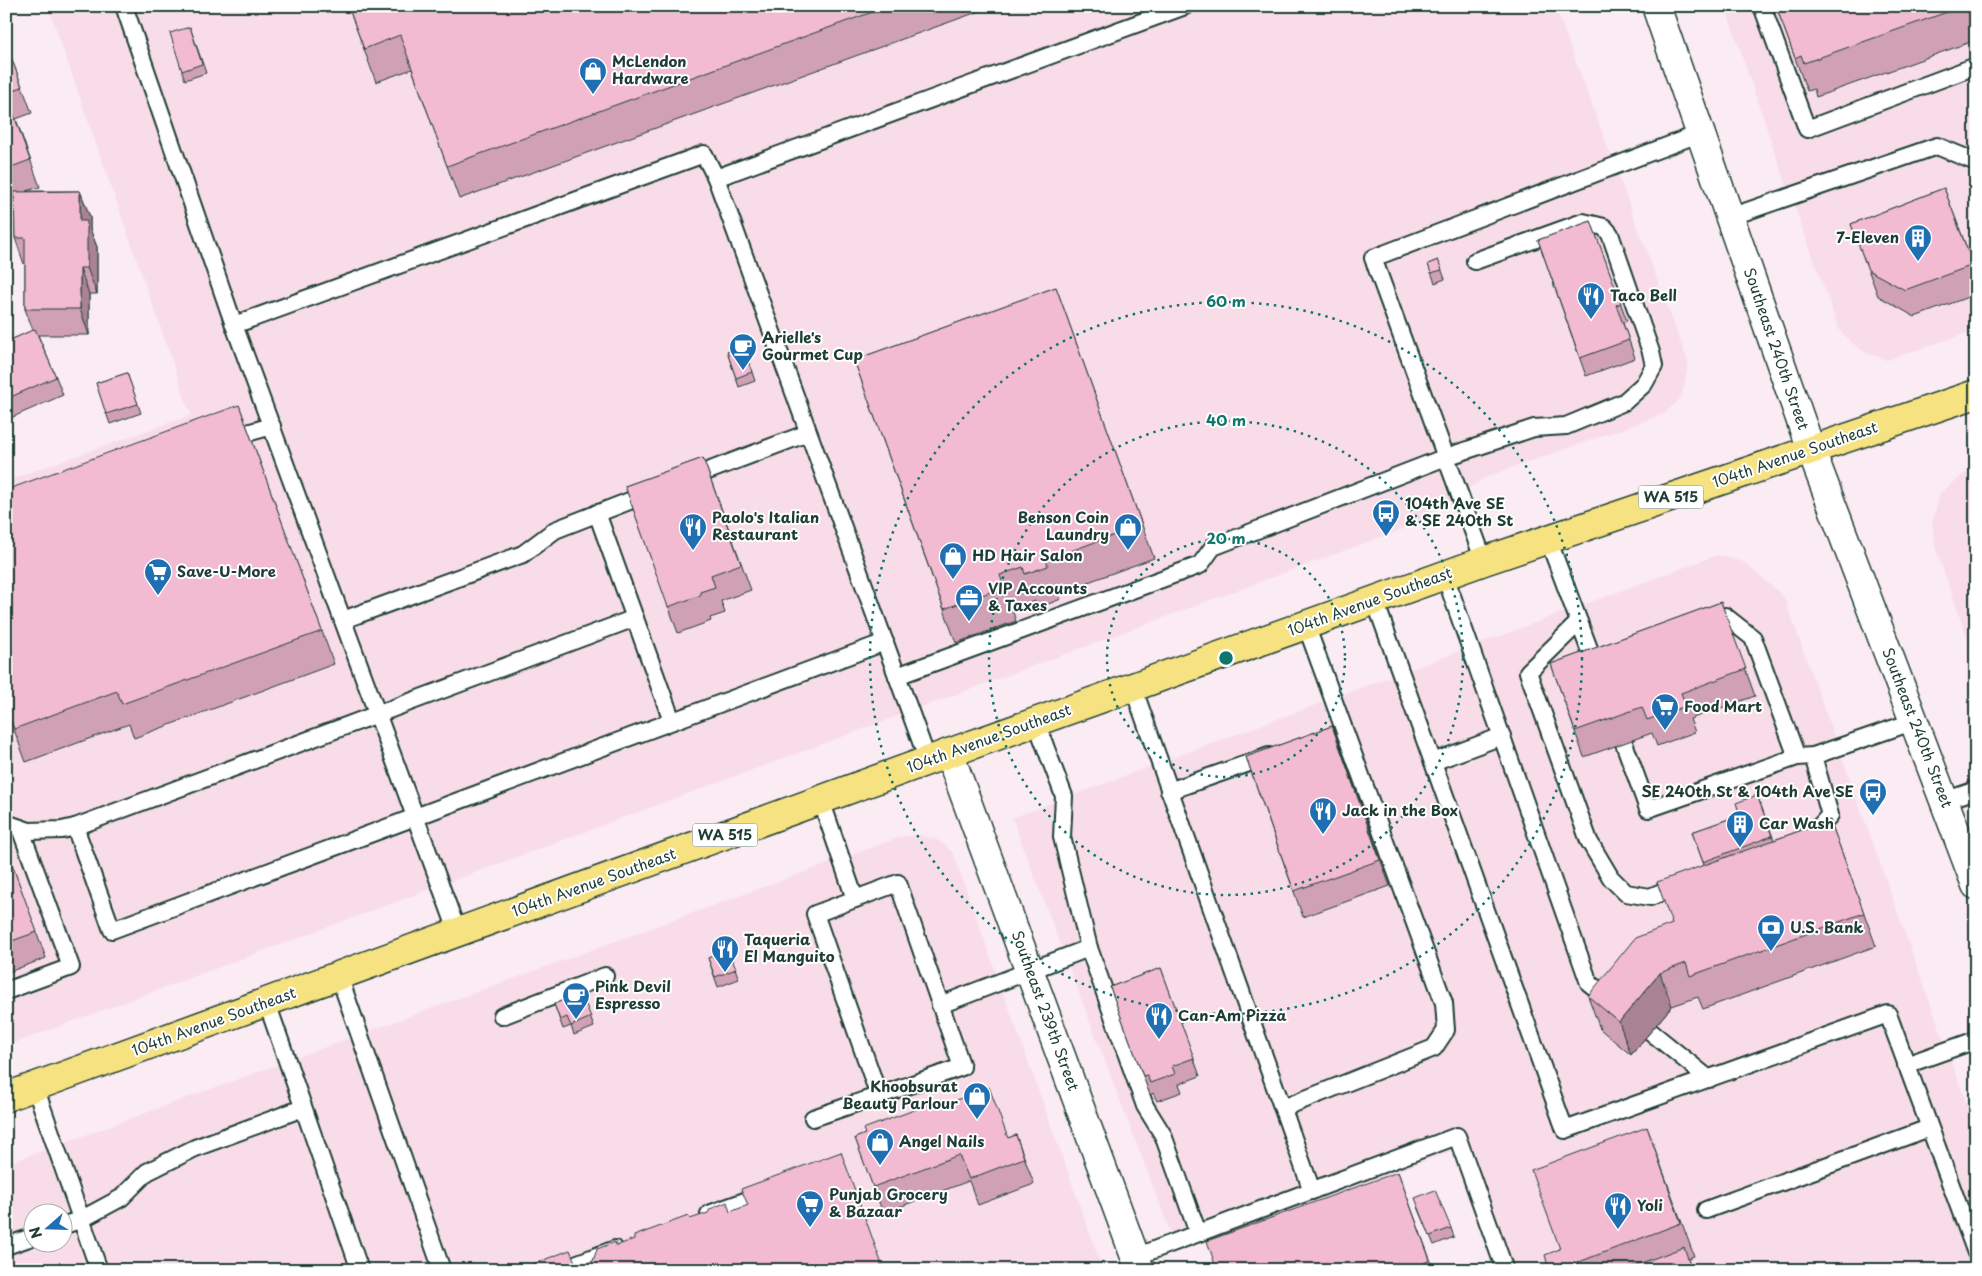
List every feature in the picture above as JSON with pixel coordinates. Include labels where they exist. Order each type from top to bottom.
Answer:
[{"type":"main road","name":"Southeast 240th Street","points":[[1656,6],[1811,450],[1976,885]]},
{"type":"main road","name":"104th Avenue Southeast","points":[[6,1097],[938,757],[1548,538],[1976,394]]},
{"type":"main road","name":"Southeast 239th Street","points":[[938,757],[1029,970],[1137,1263]]},
{"type":"lane","points":[[124,6],[234,325],[458,933]]},
{"type":"lane","points":[[716,178],[1185,6]]},
{"type":"lane","points":[[1762,6],[1807,130],[1976,66]]},
{"type":"lane","points":[[1484,561],[1372,258],[1701,134]]},
{"type":"lane","points":[[1730,217],[1937,146],[1976,162]]},
{"type":"lane","points":[[234,325],[704,154],[716,178],[897,676],[938,757]]},
{"type":"lane","points":[[897,676],[1200,565],[1213,547],[1446,457],[1534,428],[1566,426],[1624,402],[1644,384],[1654,366],[1651,352],[1610,234],[1604,227],[1583,222],[1475,261]]},
{"type":"lane","points":[[211,443],[272,426]]},
{"type":"lane","points":[[343,620],[523,554],[555,530],[808,433]]},
{"type":"lane","points":[[597,514],[672,721]]},
{"type":"lane","points":[[1548,538],[1597,669],[1612,655]]},
{"type":"lane","points":[[1445,576],[1589,983],[1619,1006]]},
{"type":"lane","points":[[1374,601],[1565,1130],[1888,1014],[1976,1253]]},
{"type":"lane","points":[[1697,626],[1725,616],[1753,638],[1830,815],[1819,826],[1793,840]]},
{"type":"lane","points":[[13,825],[30,831],[62,830],[75,826],[635,618]]},
{"type":"lane","points":[[1579,622],[1528,672],[1589,841],[1611,878],[1626,893],[1650,897],[1699,876]]},
{"type":"lane","points":[[1283,1108],[1434,1048],[1446,1030],[1444,1002],[1306,625]]},
{"type":"lane","points":[[75,826],[112,930],[885,642]]},
{"type":"lane","points":[[1133,687],[1312,1191]]},
{"type":"lane","points":[[1624,743],[1648,809],[1915,721]]},
{"type":"lane","points":[[1036,722],[1064,796],[1062,837],[1089,948],[1145,1106],[1163,1135],[1198,1233]]},
{"type":"lane","points":[[1326,736],[1344,729]]},
{"type":"lane","points":[[1433,762],[1502,736]]},
{"type":"lane","points":[[1170,791],[1280,752]]},
{"type":"lane","points":[[1944,801],[1976,790]]},
{"type":"lane","points":[[821,800],[855,899]]},
{"type":"lane","points":[[6,991],[71,967],[13,825]]},
{"type":"lane","points":[[813,1118],[879,1096],[962,1067],[898,883],[815,914],[879,1096]]},
{"type":"lane","points":[[940,1005],[1089,948]]},
{"type":"lane","points":[[339,976],[442,1270]]},
{"type":"lane","points":[[502,1016],[605,976]]},
{"type":"lane","points":[[267,1003],[360,1270]]},
{"type":"lane","points":[[1650,1032],[1709,1078]]},
{"type":"lane","points":[[1906,1065],[1976,1040]]},
{"type":"lane","points":[[35,1087],[100,1270]]},
{"type":"lane","points":[[72,1222],[121,1198],[147,1172],[195,1148],[304,1108]]},
{"type":"lane","points":[[1706,1210],[1930,1128]]},
{"type":"lane","points":[[1137,1263],[1198,1233],[1457,1136],[1505,1270]]},
{"type":"lane","points":[[693,1220],[756,1197]]},
{"type":"lane","points":[[6,1246],[22,1240]]},
{"type":"lane","points":[[559,1270],[633,1242]]},
{"type":"shaded area","points":[[48,6],[1555,6],[1688,362],[1685,382],[1680,399],[1664,414],[1486,477],[1411,526],[6,1046],[6,481],[191,415]]},
{"type":"shaded area","points":[[1725,6],[1976,6],[1976,330],[1887,360],[1864,352],[1839,329],[1780,167]]},
{"type":"shaded area","points":[[1976,468],[1976,662],[1936,550],[1932,524],[1940,493],[1963,475]]},
{"type":"shaded area","points":[[1717,555],[1744,562],[1784,597],[1976,1130],[1976,1270],[1495,1270],[1451,1151],[1178,1252],[1012,818]]},
{"type":"shaded area","points":[[920,835],[935,839],[953,853],[1103,1270],[6,1270],[6,1164],[903,836]]},
{"type":"building","points":[[348,6],[889,6],[447,166],[400,35],[364,49]]},
{"type":"building","points":[[1776,6],[1964,6],[1804,63],[1801,55],[1795,58]]},
{"type":"building","points":[[190,27],[202,64],[182,71],[170,33]]},
{"type":"building","points":[[11,57],[22,87],[6,93],[6,59]]},
{"type":"building","points":[[6,93],[30,160],[6,169]]},
{"type":"building","name":"7-Eleven","points":[[1944,188],[1973,265],[1905,290],[1868,270],[1851,224]]},
{"type":"building","points":[[80,191],[80,221],[87,221],[87,268],[80,268],[80,309],[25,309],[25,238],[15,238],[14,192]]},
{"type":"building","points":[[1591,221],[1621,303],[1616,305],[1629,340],[1580,358],[1538,240]]},
{"type":"building","points":[[1438,260],[1442,270],[1431,273],[1428,264]]},
{"type":"building","points":[[1056,287],[1142,525],[1046,560],[1048,566],[1025,574],[1023,567],[1000,575],[1004,587],[944,609],[854,360]]},
{"type":"building","points":[[35,329],[56,377],[6,399],[6,342]]},
{"type":"building","name":"Arielle's Gourmet Cup","points":[[743,346],[752,372],[736,378],[727,352]]},
{"type":"building","points":[[127,373],[138,404],[106,414],[96,383]]},
{"type":"building","name":"Save-U-More","points":[[239,405],[322,631],[122,704],[117,691],[14,729],[6,708],[6,490]]},
{"type":"building","name":"Paolo's Italian Restaurant","points":[[703,458],[741,564],[711,575],[715,587],[700,592],[701,595],[668,607],[625,486]]},
{"type":"building","points":[[1721,602],[1746,669],[1681,693],[1686,706],[1647,720],[1642,707],[1575,731],[1551,664]]},
{"type":"building","name":"Jack in the Box","points":[[1332,726],[1380,860],[1294,891],[1246,757]]},
{"type":"building","points":[[1757,795],[1772,836],[1703,862],[1692,832],[1740,815],[1736,803]]},
{"type":"building","points":[[1830,820],[1864,913],[1690,976],[1686,963],[1660,973],[1619,1022],[1588,996],[1635,938],[1672,924],[1657,882]]},
{"type":"building","points":[[6,848],[37,932],[6,943]]},
{"type":"building","points":[[728,950],[736,969],[715,977],[708,958]]},
{"type":"building","name":"Can-Am Pizza","points":[[1161,968],[1194,1058],[1172,1066],[1175,1074],[1150,1083],[1147,1075],[1143,1076],[1110,987]]},
{"type":"building","points":[[581,993],[591,1017],[571,1026],[567,1017],[560,1020],[554,1004]]},
{"type":"building","points":[[989,1087],[1008,1138],[1016,1135],[1024,1158],[969,1179],[959,1155],[873,1187],[855,1138],[865,1134],[863,1129],[941,1100],[944,1105]]},
{"type":"building","name":"Yoli","points":[[1647,1127],[1681,1223],[1558,1270],[1549,1270],[1545,1255],[1560,1249],[1531,1170]]},
{"type":"building","points":[[841,1152],[884,1270],[517,1270],[570,1250],[577,1267],[593,1261],[597,1249],[615,1242],[616,1246],[634,1239],[634,1236],[688,1216],[690,1219],[708,1213],[710,1209],[727,1202],[730,1212],[748,1205],[741,1189]]},
{"type":"building","points":[[1398,1172],[1430,1260],[1410,1270],[1217,1270],[1207,1241]]},
{"type":"building","points":[[1435,1190],[1451,1228],[1430,1236],[1415,1198]]},
{"type":"building","points":[[1684,1247],[1692,1270],[1623,1270]]},
{"type":"place","name":"McLendon Hardware","points":[[593,95]]},
{"type":"place","name":"7-Eleven","points":[[1918,262]]},
{"type":"place","name":"Taco Bell","points":[[1591,320]]},
{"type":"place","name":"Arielle's Gourmet Cup","points":[[743,371]]},
{"type":"place","name":"104th Ave SE & SE 240th St","points":[[1386,537]]},
{"type":"place","name":"Paolo's Italian Restaurant","points":[[693,551]]},
{"type":"place","name":"Benson Coin Laundry","points":[[1128,551]]},
{"type":"place","name":"HD Hair Salon","points":[[953,580]]},
{"type":"place","name":"Save-U-More","points":[[158,596]]},
{"type":"place","name":"VIP Accounts & Taxes","points":[[969,622]]},
{"type":"place","name":"Food Mart","points":[[1665,731]]},
{"type":"place","name":"SE 240th St & 104th Ave SE","points":[[1873,816]]},
{"type":"place","name":"Jack in the Box","points":[[1323,835]]},
{"type":"place","name":"Car Wash","points":[[1740,848]]},
{"type":"place","name":"U.S. Bank","points":[[1771,952]]},
{"type":"place","name":"Taqueria El Manguito","points":[[725,973]]},
{"type":"place","name":"Pink Devil Espresso","points":[[576,1020]]},
{"type":"place","name":"Can-Am Pizza","points":[[1159,1040]]},
{"type":"place","name":"Khoobsurat Beauty Parlour","points":[[977,1120]]},
{"type":"place","name":"Angel Nails","points":[[880,1166]]},
{"type":"place","name":"Punjab Grocery & Bazaar","points":[[810,1228]]},
{"type":"place","name":"Yoli","points":[[1618,1230]]}]
